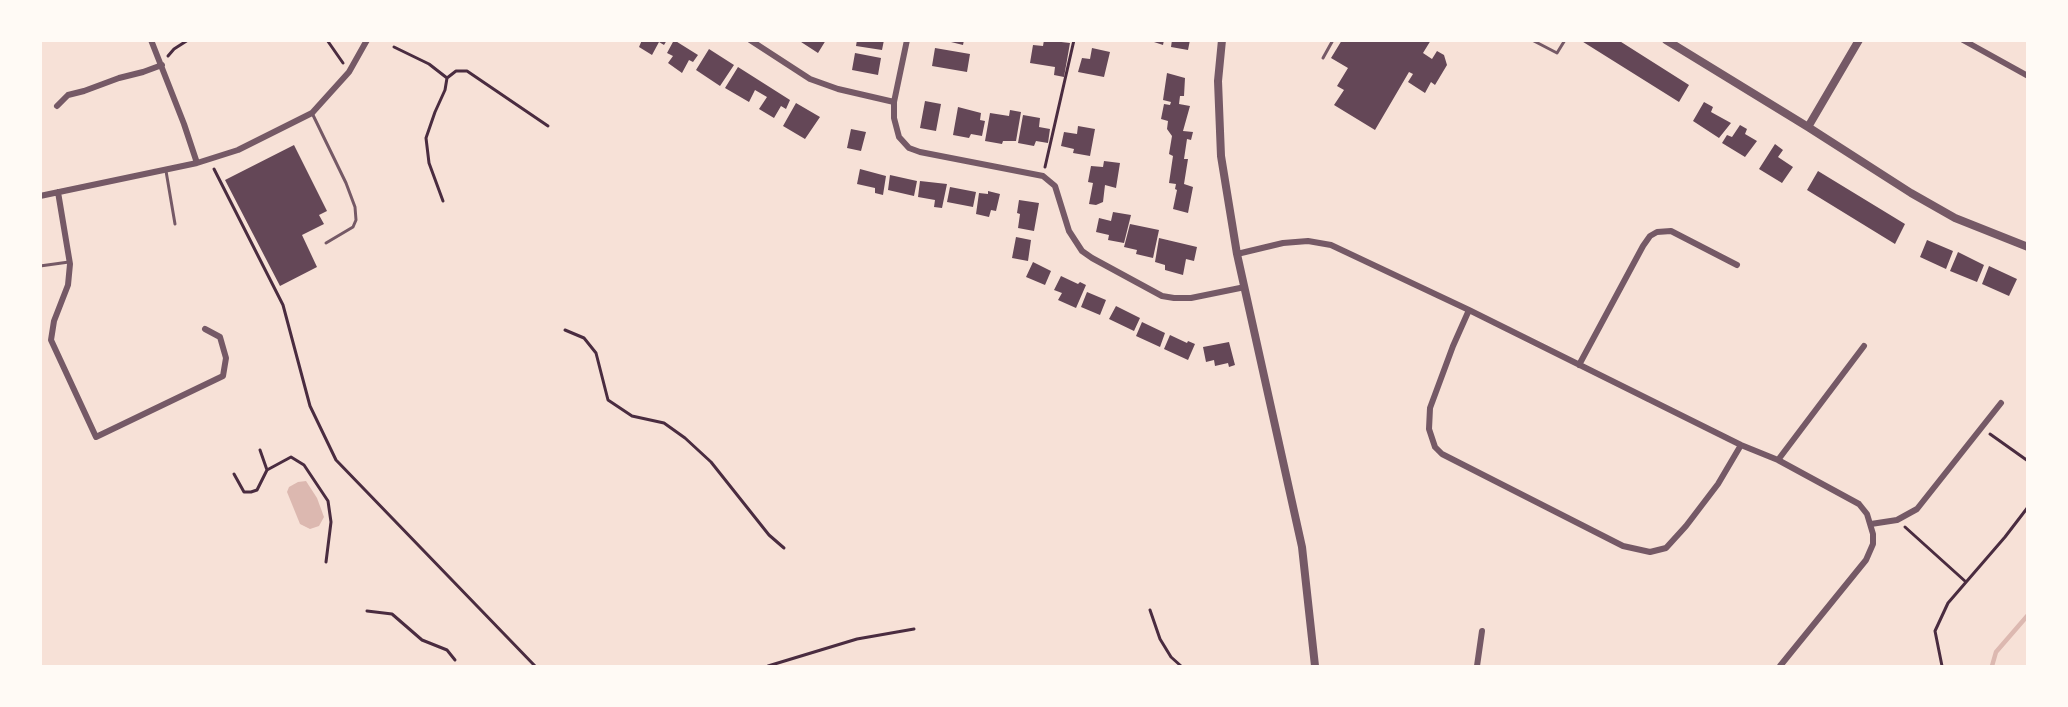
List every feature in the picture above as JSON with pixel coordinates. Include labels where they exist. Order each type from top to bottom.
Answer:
[{"type":"street","points":[[151,40],[197,163]]},
{"type":"street","points":[[40,196],[197,163],[238,150],[312,113],[349,72],[367,40]]},
{"type":"street","points":[[750,40],[810,79],[838,89],[894,102]]},
{"type":"street","points":[[907,40],[894,102],[894,118],[896,132],[909,148],[1042,177],[1055,186],[1074,241],[1082,251],[1162,296],[1191,298],[1245,286]]},
{"type":"street","points":[[1222,40],[1218,81],[1221,156],[1237,254],[1302,548],[1315,666]]},
{"type":"street","points":[[1666,40],[1911,193],[1955,218],[2028,247]]},
{"type":"street","points":[[1808,127],[1858,40]]},
{"type":"street","points":[[1963,40],[2028,76]]},
{"type":"street","points":[[57,106],[68,95],[161,63]]},
{"type":"street","points":[[58,192],[69,262],[68,285],[54,321],[51,340],[96,437],[223,376],[226,358],[220,337],[205,329]]},
{"type":"street","points":[[1579,365],[1650,236],[1657,232],[1671,231],[1737,265]]},
{"type":"street","points":[[1237,254],[1283,243],[1308,241],[1331,245],[1469,310],[1741,445],[1778,460],[1859,504],[1871,524],[1873,544],[1866,560],[1780,666]]},
{"type":"street","points":[[1469,310],[1430,408],[1429,429],[1435,447],[1442,454],[1623,546],[1650,552],[1665,548],[1686,526],[1718,484],[1741,445]]},
{"type":"street","points":[[1778,460],[1864,346]]},
{"type":"street","points":[[1871,524],[1897,520],[1917,509],[2001,403]]},
{"type":"street","points":[[1477,666],[1482,631]]},
{"type":"lane","points":[[1323,58],[1333,40]]},
{"type":"lane","points":[[1532,40],[1557,53],[1565,40]]},
{"type":"lane","points":[[312,113],[346,183],[356,214],[353,227],[326,243]]},
{"type":"lane","points":[[166,170],[175,224]]},
{"type":"lane","points":[[40,267],[69,262]]},
{"type":"path","points":[[161,63],[174,49],[188,40]]},
{"type":"path","points":[[327,40],[349,72]]},
{"type":"path","points":[[1042,177],[1074,40]]},
{"type":"path","points":[[394,47],[429,64],[447,78]]},
{"type":"path","points":[[443,201],[429,163],[426,138],[445,90],[447,78],[456,71],[466,71],[548,126]]},
{"type":"path","points":[[209,159],[284,305],[310,406],[336,460],[535,666]]},
{"type":"path","points":[[565,330],[584,338],[596,353],[608,400],[632,416],[664,423],[685,438],[711,462],[768,535],[784,548]]},
{"type":"path","points":[[1981,428],[2028,461]]},
{"type":"path","points":[[260,450],[267,470]]},
{"type":"path","points":[[234,474],[244,492],[251,492],[256,490],[267,470],[291,457],[304,465],[328,501],[331,522],[326,562]]},
{"type":"path","points":[[1942,666],[1935,632],[1948,603],[2028,507]]},
{"type":"path","points":[[1897,520],[1966,582]]},
{"type":"path","points":[[1149,610],[1160,639],[1171,657],[1181,666]]},
{"type":"path","points":[[367,611],[392,615],[422,640],[447,650],[455,660]]},
{"type":"path","points":[[768,666],[857,639],[914,629]]},
{"type":"shaded area","points":[[306,481],[317,498],[324,517],[319,526],[310,529],[300,524],[287,492],[289,487]]},
{"type":"building","points":[[642,40],[667,40],[664,45],[659,42],[652,55],[639,47]]},
{"type":"building","points":[[674,40],[698,55],[693,62],[689,60],[682,73],[668,63],[673,56],[667,53]]},
{"type":"building","points":[[798,40],[826,40],[818,53]]},
{"type":"building","points":[[857,40],[884,40],[882,50],[856,46]]},
{"type":"building","points":[[943,40],[964,40],[963,45]]},
{"type":"building","points":[[1044,40],[1070,43],[1064,77],[1054,75],[1055,67],[1030,63],[1033,45],[1043,46]]},
{"type":"building","points":[[1148,40],[1164,40],[1163,45]]},
{"type":"building","points":[[1172,40],[1190,40],[1188,50],[1171,47]]},
{"type":"building","points":[[1342,40],[1431,40],[1423,53],[1432,59],[1437,51],[1444,55],[1447,65],[1435,85],[1431,82],[1425,93],[1408,82],[1413,74],[1409,72],[1375,130],[1334,105],[1344,90],[1337,86],[1348,68],[1331,58]]},
{"type":"building","points":[[1580,40],[1618,40],[1689,85],[1679,102]]},
{"type":"building","points":[[935,48],[970,54],[967,72],[932,66]]},
{"type":"building","points":[[1092,48],[1110,52],[1104,77],[1078,72],[1082,58],[1090,59]]},
{"type":"building","points":[[709,49],[734,65],[720,86],[696,70]]},
{"type":"building","points":[[855,53],[881,58],[878,75],[852,70]]},
{"type":"building","points":[[738,67],[790,100],[786,109],[781,106],[774,118],[759,109],[767,97],[755,90],[749,102],[725,88]]},
{"type":"building","points":[[1167,73],[1185,78],[1184,96],[1180,96],[1179,104],[1190,106],[1183,131],[1193,132],[1191,140],[1187,139],[1184,159],[1188,159],[1184,184],[1193,187],[1188,213],[1173,209],[1177,190],[1175,189],[1176,184],[1169,183],[1173,156],[1169,154],[1172,136],[1167,129],[1168,121],[1161,119],[1164,104],[1170,105],[1171,102],[1163,100]]},
{"type":"building","points":[[925,101],[941,104],[936,131],[920,128]]},
{"type":"building","points":[[1704,102],[1713,107],[1711,112],[1731,123],[1719,138],[1693,121]]},
{"type":"building","points":[[796,103],[820,117],[805,139],[783,126]]},
{"type":"building","points":[[958,107],[981,113],[980,120],[985,121],[982,136],[971,134],[969,138],[953,135]]},
{"type":"building","points":[[1010,110],[1021,112],[1016,141],[1003,141],[1002,144],[985,141],[990,113],[1009,116]]},
{"type":"building","points":[[1023,115],[1040,118],[1039,127],[1050,129],[1048,143],[1036,141],[1034,146],[1018,143]]},
{"type":"building","points":[[1740,125],[1747,129],[1745,134],[1757,141],[1745,157],[1722,143],[1727,135],[1732,137]]},
{"type":"building","points":[[1078,126],[1095,129],[1090,156],[1073,153],[1074,149],[1061,146],[1064,132],[1077,134]]},
{"type":"building","points":[[851,129],[866,132],[861,151],[847,148]]},
{"type":"building","points":[[1775,144],[1783,150],[1778,157],[1793,167],[1782,183],[1759,169]]},
{"type":"building","points":[[294,145],[327,211],[319,215],[324,224],[302,235],[317,267],[280,286],[225,180]]},
{"type":"building","points":[[1104,161],[1120,163],[1116,188],[1105,185],[1103,202],[1096,205],[1089,204],[1093,183],[1088,182],[1091,166],[1103,167]]},
{"type":"building","points":[[860,169],[886,176],[883,195],[875,193],[875,188],[857,184]]},
{"type":"building","points":[[1818,171],[1905,224],[1895,244],[1807,190]]},
{"type":"building","points":[[890,175],[917,181],[914,196],[888,190]]},
{"type":"building","points":[[920,181],[947,184],[942,208],[934,207],[935,200],[918,197]]},
{"type":"building","points":[[950,187],[976,192],[973,207],[947,202]]},
{"type":"building","points":[[988,191],[1000,194],[996,211],[991,210],[989,217],[976,214],[979,193],[988,194]]},
{"type":"building","points":[[1019,200],[1039,203],[1034,231],[1018,228]]},
{"type":"building","points":[[1113,212],[1131,215],[1124,243],[1108,240],[1109,235],[1096,232],[1099,218],[1111,221]]},
{"type":"building","points":[[1130,224],[1159,230],[1153,258],[1136,254],[1137,250],[1124,247]]},
{"type":"building","points":[[1016,237],[1031,240],[1028,261],[1012,258]]},
{"type":"building","points":[[1159,238],[1197,247],[1194,261],[1186,259],[1183,275],[1165,270],[1165,265],[1155,262]]},
{"type":"building","points":[[1927,240],[1953,251],[1946,269],[1920,257]]},
{"type":"building","points":[[1958,252],[1984,265],[1977,282],[1950,271]]},
{"type":"building","points":[[1033,262],[1051,271],[1045,285],[1026,277]]},
{"type":"building","points":[[1989,266],[2017,279],[2009,296],[1982,284]]},
{"type":"building","points":[[1061,276],[1086,285],[1076,308],[1058,300],[1062,293],[1054,290]]},
{"type":"building","points":[[1087,292],[1106,300],[1100,315],[1081,307]]},
{"type":"building","points":[[1116,306],[1140,318],[1134,331],[1109,319]]},
{"type":"building","points":[[1142,322],[1165,333],[1160,347],[1136,336]]},
{"type":"building","points":[[1170,335],[1195,344],[1188,360],[1164,349]]},
{"type":"building","points":[[1229,342],[1235,365],[1229,367],[1228,363],[1215,366],[1214,360],[1206,362],[1203,347]]},
{"type":"waterway","points":[[1992,666],[1996,652],[2028,615]]}]
